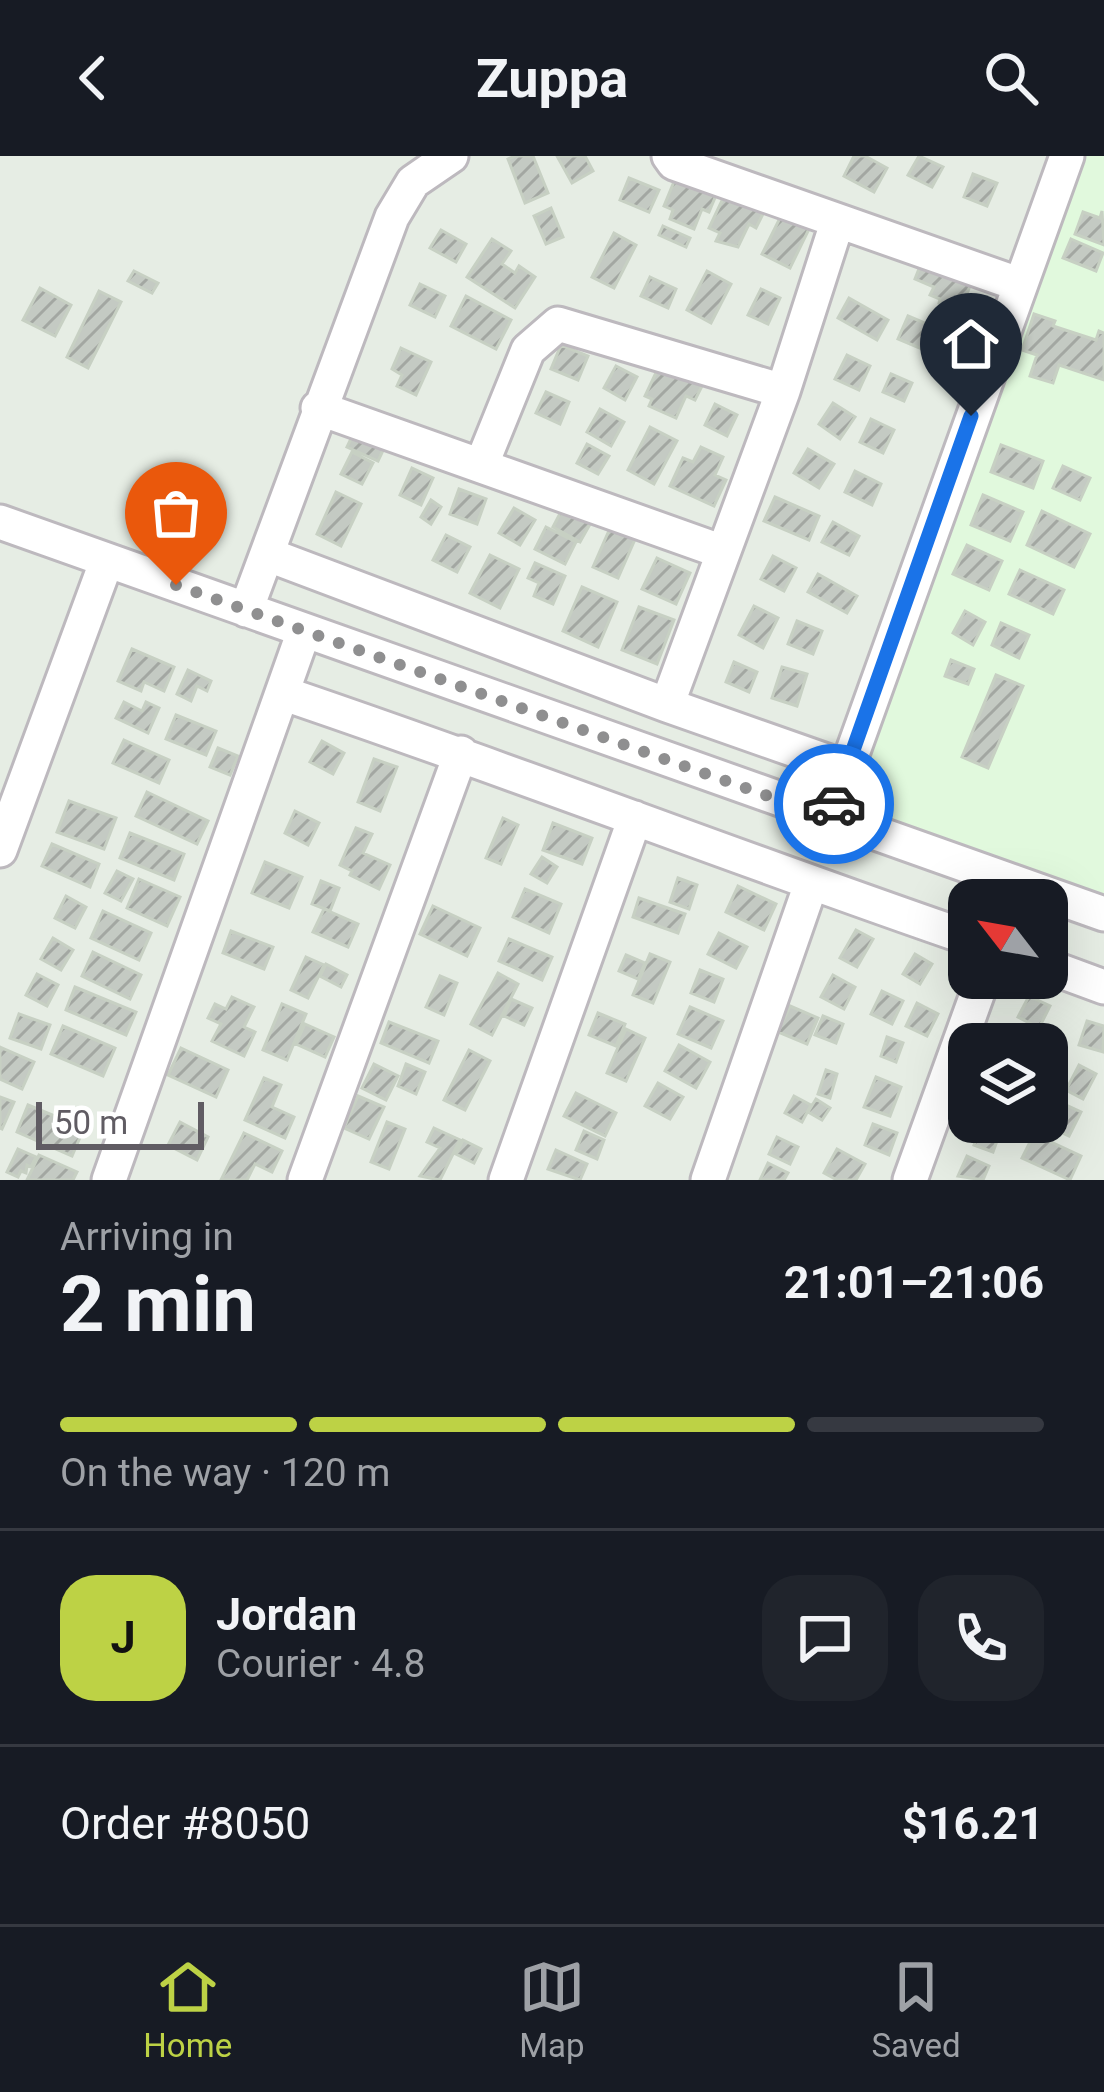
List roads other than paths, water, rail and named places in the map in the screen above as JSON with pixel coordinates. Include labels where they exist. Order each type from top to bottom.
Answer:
[{"type":"street","points":[[246,610],[392,217],[412,182],[452,156]]},
{"type":"street","points":[[669,156],[674,163],[837,223],[1018,284]]},
{"type":"street","points":[[830,818],[1067,156]]},
{"type":"street","points":[[667,705],[783,392],[837,223]]},
{"type":"street","points":[[481,466],[528,350],[558,323],[783,392]]},
{"type":"street","points":[[318,408],[723,551]]},
{"type":"street","points":[[0,523],[1104,914]]},
{"type":"street","points":[[269,555],[846,768]]},
{"type":"street","points":[[0,850],[106,560]]},
{"type":"street","points":[[109,1180],[304,631]]},
{"type":"street","points":[[282,693],[461,753],[948,931]]},
{"type":"street","points":[[305,1180],[461,753]]},
{"type":"street","points":[[506,1180],[635,818]]},
{"type":"street","points":[[708,1180],[811,884]]},
{"type":"street","points":[[1068,974],[1104,987]]},
{"type":"street","points":[[910,1180],[975,999]]}]
